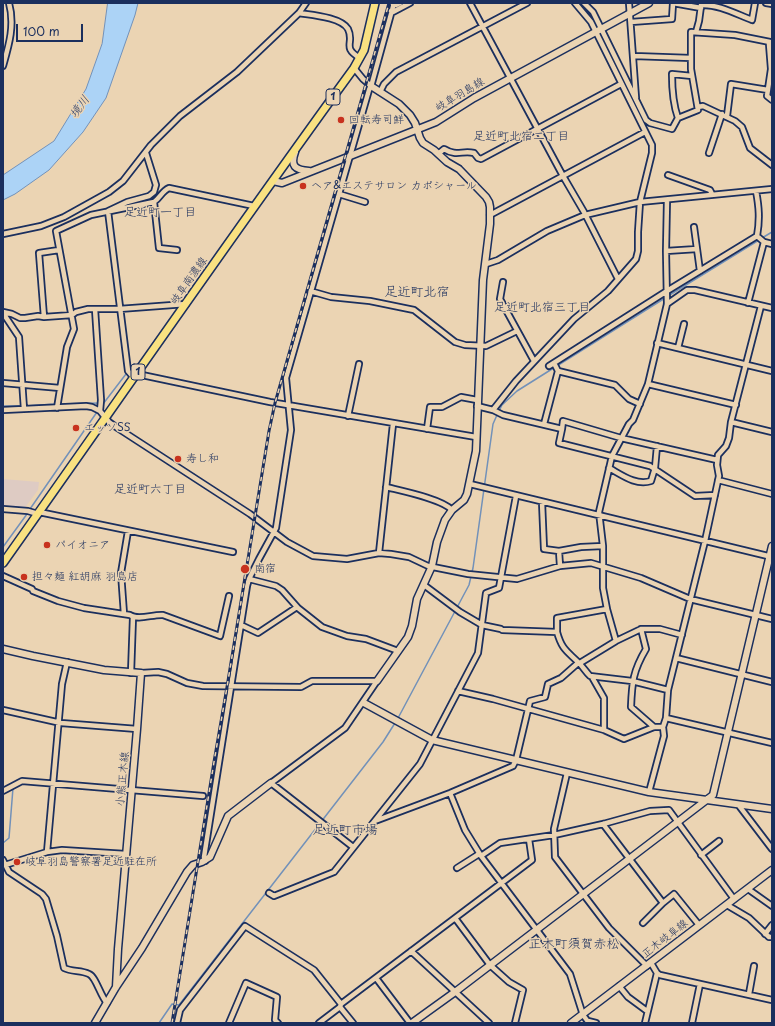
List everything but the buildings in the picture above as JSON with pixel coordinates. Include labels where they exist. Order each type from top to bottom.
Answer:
[{"type":"main road","name":"岐阜南濃線","points":[[3,563],[254,206],[354,68],[364,50],[369,35],[375,3]]},
{"type":"street","points":[[3,66],[12,32],[12,13],[9,3]]},
{"type":"street","points":[[3,234],[41,226],[64,217],[109,192],[123,181],[151,145],[180,116],[237,72],[299,13],[306,3]]},
{"type":"street","points":[[205,861],[204,857],[249,579],[276,528],[291,430],[286,378],[338,194],[371,86],[393,4],[396,5],[400,3]]},
{"type":"street","points":[[391,11],[393,12],[410,3]]},
{"type":"street","points":[[470,3],[618,279]]},
{"type":"street","points":[[380,92],[384,84],[396,72],[527,3]]},
{"type":"street","points":[[493,410],[516,381],[574,319],[596,302],[618,279],[636,259],[638,251],[640,202],[653,149],[591,22],[575,3]]},
{"type":"street","points":[[584,3],[592,12],[646,120],[650,123],[672,129],[678,118],[698,110],[692,76],[691,32],[736,35],[771,42],[769,44],[771,69],[767,96],[772,100]]},
{"type":"street","points":[[629,3],[637,102]]},
{"type":"street","name":"岐阜羽島線","points":[[273,181],[282,183],[436,122],[474,98],[649,3]]},
{"type":"street","points":[[631,22],[672,19],[673,3],[705,5],[728,11],[752,20],[755,3]]},
{"type":"street","points":[[766,3],[772,4]]},
{"type":"street","points":[[696,32],[701,5]]},
{"type":"street","points":[[299,13],[329,18],[343,24],[347,28],[349,34],[349,49],[352,54],[360,58]]},
{"type":"street","points":[[634,56],[691,58]]},
{"type":"street","points":[[116,987],[142,948],[187,872],[193,865],[205,861],[212,854],[228,816],[345,728],[364,702],[408,637],[412,626],[416,604],[432,566],[438,536],[445,520],[452,510],[464,500],[468,494],[476,450],[483,280],[486,264],[490,215],[489,202],[459,169],[447,162],[424,143],[410,115],[398,104],[371,86],[354,68]]},
{"type":"street","points":[[678,118],[672,94],[672,74],[692,76]]},
{"type":"street","points":[[438,154],[444,149],[455,154],[471,152],[481,159],[621,84]]},
{"type":"street","points":[[709,153],[724,115],[731,84],[768,90]]},
{"type":"street","points":[[698,107],[704,106],[735,121],[742,127],[750,148],[772,165]]},
{"type":"street","points":[[490,215],[645,132]]},
{"type":"street","points":[[298,145],[293,157],[295,167],[300,170],[311,171]]},
{"type":"street","points":[[108,211],[127,202],[149,196],[154,192],[156,185],[146,153]]},
{"type":"street","points":[[668,175],[710,190],[712,194]]},
{"type":"street","points":[[57,408],[67,347],[74,329],[56,231],[91,215],[154,202],[160,198],[164,190],[169,188],[254,206]]},
{"type":"street","points":[[486,264],[498,260],[547,231],[585,215],[640,202],[772,189]]},
{"type":"street","points":[[549,366],[757,236],[760,219],[756,191]]},
{"type":"street","points":[[338,194],[365,202]]},
{"type":"street","points":[[616,641],[607,609],[604,588],[599,512],[612,456],[629,424],[633,420],[648,384],[667,304],[667,200]]},
{"type":"street","points":[[154,202],[159,248],[177,250]]},
{"type":"street","points":[[108,211],[119,309],[121,313],[128,371],[136,375],[288,405],[476,437]]},
{"type":"street","points":[[694,227],[700,272]]},
{"type":"street","points":[[757,236],[764,242],[772,244]]},
{"type":"street","points":[[748,302],[764,242]]},
{"type":"street","points":[[666,251],[697,249]]},
{"type":"street","points":[[44,317],[40,253],[59,250]]},
{"type":"street","points":[[503,282],[500,299],[534,361]]},
{"type":"street","points":[[667,304],[687,290],[695,290],[772,308]]},
{"type":"street","points":[[310,291],[331,297],[370,301],[414,310],[455,342],[464,345],[486,346],[517,331]]},
{"type":"street","points":[[3,312],[20,318],[38,316],[44,317],[72,315],[76,312],[95,309],[119,309],[186,304]]},
{"type":"street","points":[[649,792],[664,736],[663,727],[666,718],[668,690],[705,541],[719,476],[717,460],[718,455],[726,446],[729,438],[731,422],[761,306]]},
{"type":"street","points":[[95,309],[101,402],[100,412]]},
{"type":"street","points":[[3,312],[19,337],[24,409]]},
{"type":"street","points":[[678,348],[684,324]]},
{"type":"street","points":[[657,343],[772,371]]},
{"type":"street","points":[[544,424],[558,371],[554,363]]},
{"type":"street","points":[[348,416],[359,364]]},
{"type":"street","points":[[558,371],[615,385],[629,399],[640,404]]},
{"type":"street","points":[[3,383],[60,388]]},
{"type":"street","points":[[648,384],[736,405]]},
{"type":"street","points":[[427,429],[430,407],[442,407],[460,397],[503,415],[562,428]]},
{"type":"street","points":[[3,410],[86,406],[92,407],[106,417],[109,422],[144,446],[250,514],[274,533],[313,556],[347,559],[379,553],[409,557],[428,566],[468,574],[517,579],[560,566],[591,563],[641,578],[690,599],[772,619]]},
{"type":"street","points":[[715,495],[695,496],[655,468],[559,443],[563,422],[621,438],[717,460]]},
{"type":"street","points":[[731,422],[772,432]]},
{"type":"street","points":[[379,553],[393,424]]},
{"type":"street","points":[[609,468],[634,481],[646,483],[652,481],[657,446]]},
{"type":"street","points":[[718,480],[772,494]]},
{"type":"street","points":[[470,484],[771,557]]},
{"type":"street","points":[[386,486],[433,500],[449,507],[452,510]]},
{"type":"street","points":[[269,893],[274,896],[334,872],[420,764],[478,652],[486,593],[500,588],[516,496]]},
{"type":"street","points":[[542,502],[544,549],[559,551],[581,547],[602,546]]},
{"type":"street","points":[[3,509],[28,511],[233,552]]},
{"type":"street","points":[[124,614],[121,573],[128,531]]},
{"type":"street","points":[[376,978],[411,1023],[455,992],[713,795],[741,675],[771,557],[772,546]]},
{"type":"street","points":[[559,551],[560,566]]},
{"type":"street","points":[[3,576],[32,589],[33,591],[58,601],[84,608],[130,615],[133,617],[142,618],[155,614],[163,615],[220,636],[229,596]]},
{"type":"street","points":[[249,579],[276,586],[282,590],[297,607],[322,627],[347,636],[366,639],[398,651]]},
{"type":"street","points":[[424,585],[460,612],[482,625],[501,628],[502,630],[557,632]]},
{"type":"street","points":[[241,625],[258,633],[297,607]]},
{"type":"street","points":[[604,730],[604,698],[592,677],[566,652],[559,640],[557,632],[557,618],[607,609]]},
{"type":"street","points":[[131,673],[133,617]]},
{"type":"street","points":[[374,822],[450,793],[513,766],[516,760],[530,701],[546,697],[548,684],[561,678],[579,663],[616,641],[641,629],[660,629],[682,635]]},
{"type":"street","points":[[641,629],[646,649],[638,662],[632,681],[631,707],[654,727]]},
{"type":"street","points":[[3,649],[104,670],[131,673],[158,672],[197,686],[301,686],[312,681],[377,681]]},
{"type":"street","points":[[676,658],[772,682]]},
{"type":"street","points":[[47,852],[62,684],[67,662]]},
{"type":"street","name":"小熊正木線","points":[[98,1021],[116,987],[141,672]]},
{"type":"street","points":[[592,677],[632,681],[668,690]]},
{"type":"street","points":[[458,691],[528,708],[604,730],[624,738],[635,736],[654,727],[663,727]]},
{"type":"street","points":[[364,702],[432,740],[649,792],[772,809]]},
{"type":"street","points":[[3,710],[58,722],[137,729]]},
{"type":"street","points":[[666,718],[772,743]]},
{"type":"street","points":[[567,773],[554,829],[555,857],[609,928],[660,975],[772,1000]]},
{"type":"street","points":[[3,791],[22,781],[203,796]]},
{"type":"street","points":[[271,783],[353,847]]},
{"type":"street","points":[[450,793],[465,830],[480,855],[500,884],[570,974],[583,1015],[589,1022],[596,1023]]},
{"type":"street","points":[[740,805],[772,849]]},
{"type":"street","points":[[457,868],[500,843],[554,835],[603,824],[650,811],[669,810],[734,900]]},
{"type":"street","points":[[603,824],[663,902]]},
{"type":"street","points":[[319,1023],[340,1005],[532,860],[530,839]]},
{"type":"street","points":[[701,855],[719,841]]},
{"type":"street","points":[[107,1003],[102,997],[94,978],[89,974],[64,968],[57,936],[46,899],[42,894],[9,872],[4,863],[47,852],[62,850],[126,854]]},
{"type":"street","name":"正木岐阜線","points":[[571,1023],[772,870]]},
{"type":"street","points":[[748,889],[772,906]]},
{"type":"street","points":[[643,923],[663,902],[674,894],[700,925]]},
{"type":"street","points":[[727,905],[749,918],[765,934],[772,937]]},
{"type":"street","points":[[455,918],[490,965],[509,982],[523,990],[515,1023]]},
{"type":"street","points":[[765,934],[772,925]]},
{"type":"street","points":[[177,1023],[180,1010],[245,926],[314,970],[353,1023]]},
{"type":"street","points":[[411,951],[489,1023]]},
{"type":"street","points":[[749,994],[754,966]]},
{"type":"street","points":[[645,1023],[657,973]]},
{"type":"street","points":[[229,1023],[246,983],[277,997],[275,1020],[278,1023]]},
{"type":"street","points":[[692,1023],[700,984]]},
{"type":"street","points":[[620,986],[628,997],[647,1011]]},
{"type":"shaded area","points":[[3,479],[39,482],[38,490],[24,509],[3,507]]},
{"type":"water","name":"境川","points":[[108,3],[138,3],[106,98],[83,132],[49,170],[15,194],[3,200],[3,175],[54,141],[86,89],[102,44]]},
{"type":"waterway","points":[[762,238],[772,232]]},
{"type":"waterway","points":[[668,296],[759,240]]},
{"type":"waterway","points":[[499,411],[502,405],[517,391],[665,298]]},
{"type":"waterway","points":[[103,404],[126,374]]},
{"type":"waterway","points":[[60,404],[100,403]]},
{"type":"waterway","points":[[26,406],[56,404]]},
{"type":"waterway","points":[[3,406],[22,406]]},
{"type":"waterway","points":[[30,509],[97,412]]},
{"type":"waterway","points":[[397,720],[469,585],[473,568],[493,424],[497,415]]},
{"type":"waterway","points":[[3,547],[27,514]]},
{"type":"waterway","points":[[159,1023],[172,1004],[179,1005],[383,742],[395,723]]},
{"type":"waterway","points":[[3,843],[9,838],[13,788]]},
{"type":"railway","points":[[172,1023],[269,431],[275,403],[389,3]]},
{"type":"place","name":"回転寿司鮮","points":[[341,120]]},
{"type":"place","name":"ヘア&エステサロン カポシャール","points":[[303,186]]},
{"type":"place","name":"エッソSS","points":[[76,428]]},
{"type":"place","name":"寿し和","points":[[178,459]]},
{"type":"place","name":"パイオニア","points":[[47,545]]},
{"type":"place","name":"南宿","points":[[245,569]]},
{"type":"place","name":"担々麺 紅胡麻 羽島店","points":[[24,577]]},
{"type":"place","name":"岐阜羽島警察署足近駐在所","points":[[17,862]]},
{"type":"district","name":"足近町北宿二丁目","points":[[521,137]]},
{"type":"district","name":"足近町一丁目","points":[[160,213]]},
{"type":"district","name":"足近町北宿","points":[[417,292]]},
{"type":"district","name":"足近町北宿三丁目","points":[[542,308]]},
{"type":"district","name":"足近町六丁目","points":[[150,490]]},
{"type":"district","name":"足近町市場","points":[[345,830]]},
{"type":"district","name":"正木町須賀赤松","points":[[574,944]]}]
